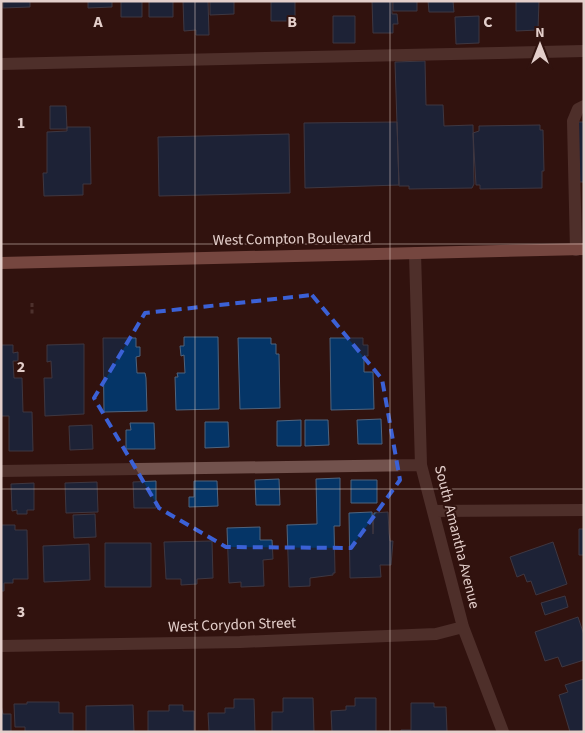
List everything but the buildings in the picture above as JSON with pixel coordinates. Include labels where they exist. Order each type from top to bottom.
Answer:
[{"type":"main road","name":"West Compton Boulevard","points":[[1,263],[580,249]]},
{"type":"street","points":[[1,64],[584,51]]},
{"type":"street","points":[[580,249],[573,121],[574,115],[584,106]]},
{"type":"street","name":"South Amantha Avenue","points":[[415,253],[421,465],[463,626],[503,732]]},
{"type":"street","points":[[1,470],[421,465]]},
{"type":"street","points":[[433,511],[584,510]]},
{"type":"street","name":"West Corydon Street","points":[[1,646],[240,642],[436,634],[463,626]]},
{"type":"path","points":[[32,303],[32,316]]},
{"type":"highlighted area","points":[[312,295],[382,379],[400,480],[351,548],[226,547],[159,508],[94,398],[145,313]]}]
